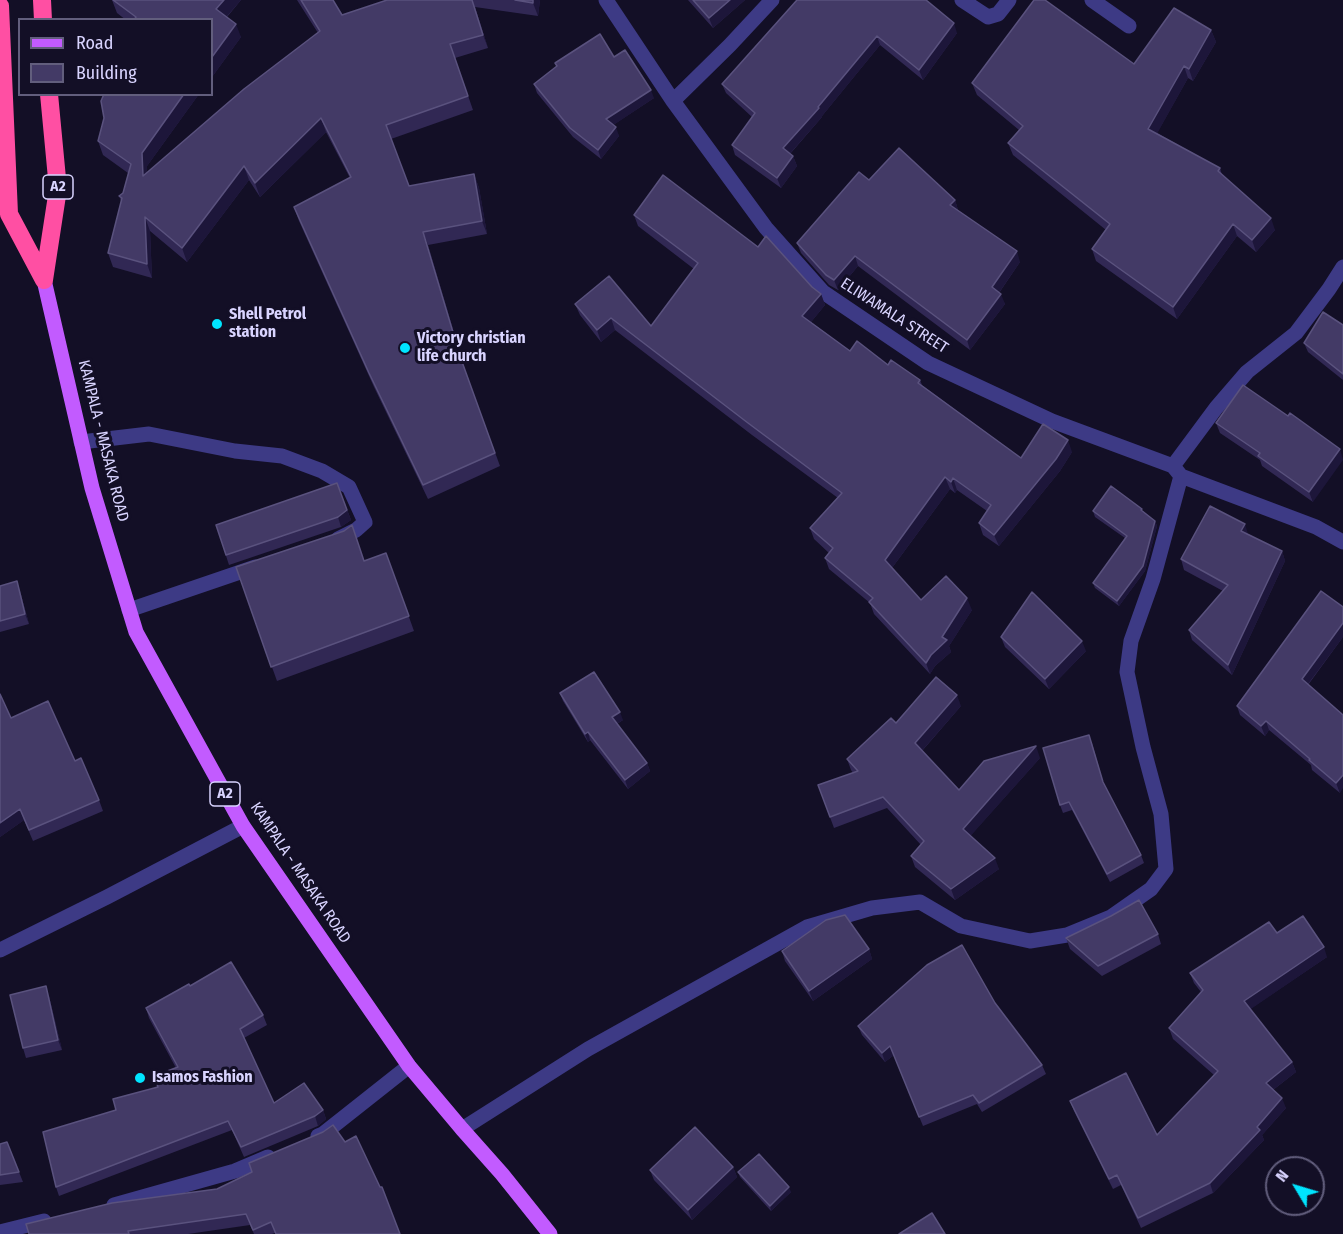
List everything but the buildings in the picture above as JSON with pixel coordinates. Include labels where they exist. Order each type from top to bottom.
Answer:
[{"type":"highway","points":[[42,0],[43,18]]},
{"type":"highway","name":"KAMPALA - MASAKA ROAD","points":[[0,6],[9,214],[44,280]]},
{"type":"highway","name":"KAMPALA - MASAKA ROAD","points":[[44,280],[58,189],[49,96]]},
{"type":"main road","name":"KAMPALA - MASAKA ROAD","points":[[44,280],[92,488],[136,632],[243,826],[409,1066],[502,1174],[550,1234]]},
{"type":"street","name":"ELIWAMALA STREET","points":[[606,0],[673,101],[766,228],[823,292],[928,363],[1052,421],[1316,527],[1343,542]]},
{"type":"street","points":[[673,101],[772,0]]},
{"type":"street","points":[[962,0],[988,16],[999,14],[1009,0]]},
{"type":"street","points":[[1092,0],[1129,26]]},
{"type":"street","points":[[462,1129],[588,1049],[807,927],[872,908],[920,902],[961,926],[1030,941],[1067,934],[1111,917],[1150,889],[1166,869],[1161,814],[1143,747],[1127,672],[1131,641],[1153,579],[1177,471],[1216,408],[1247,372],[1296,333],[1343,267]]},
{"type":"street","points":[[81,442],[149,434],[235,451],[282,456],[322,471],[349,487],[365,522],[346,536],[324,543]]},
{"type":"street","points":[[129,610],[270,562]]},
{"type":"street","points":[[0,950],[108,897],[243,826]]},
{"type":"street","points":[[301,1144],[323,1134],[409,1066]]},
{"type":"street","points":[[100,1208],[235,1171],[279,1153]]},
{"type":"street","points":[[0,1232],[56,1218]]},
{"type":"place","name":"Shell Petrol station","points":[[217,324]]},
{"type":"place","name":"Victory christian life church","points":[[405,348]]},
{"type":"place","name":"Isamos Fashion","points":[[140,1078]]}]
